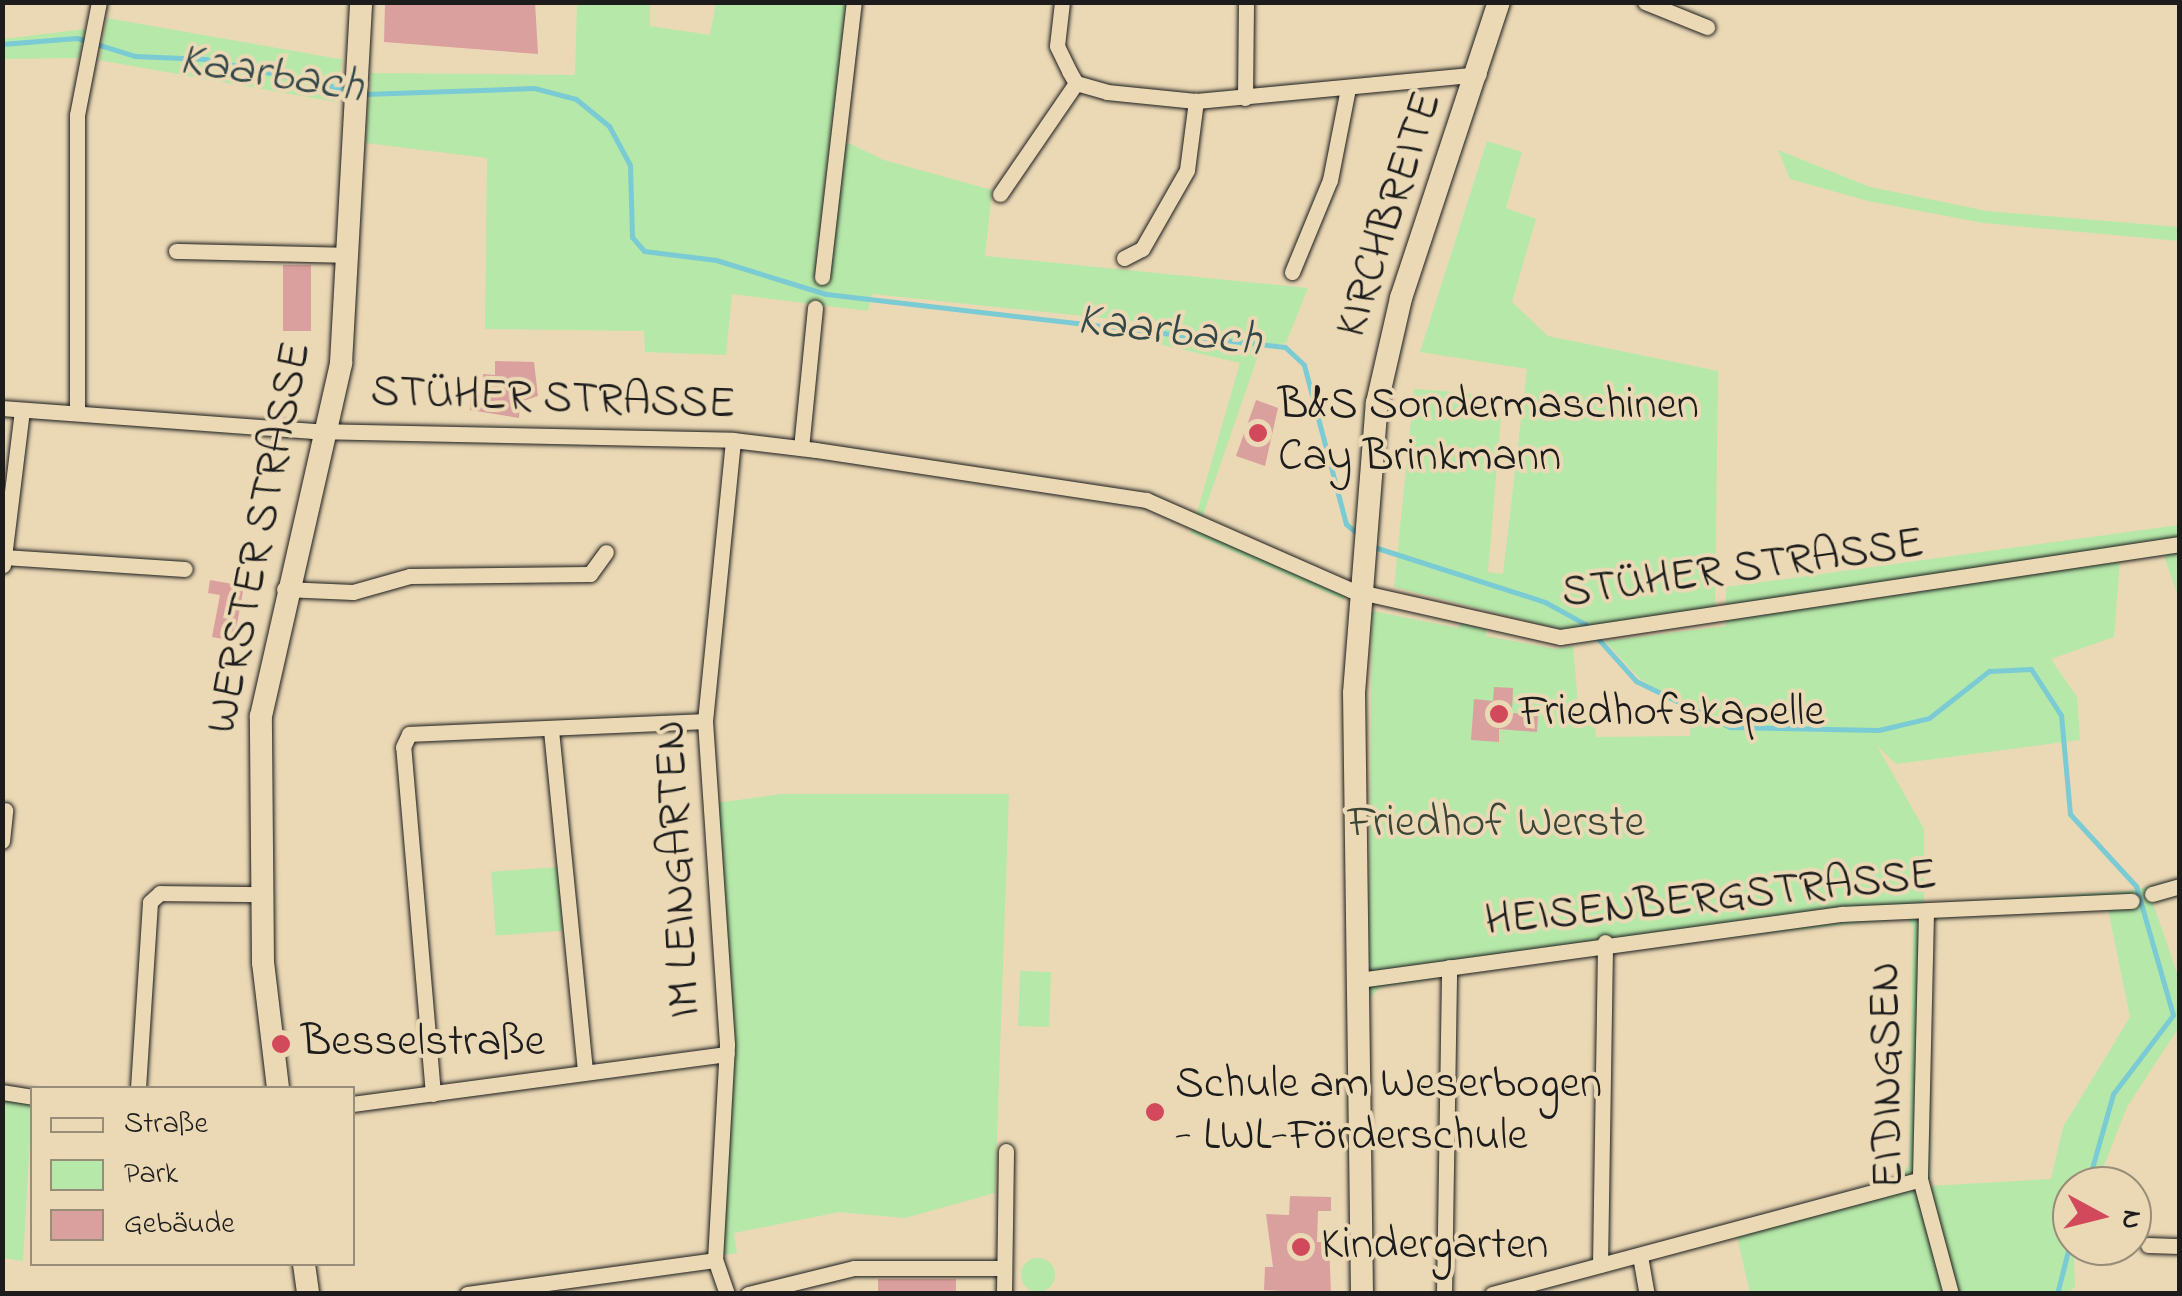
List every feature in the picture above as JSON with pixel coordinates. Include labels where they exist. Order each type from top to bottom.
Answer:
[{"type":"street","points":[[77,414],[77,115],[99,2]]},
{"type":"street","name":"WERSTER STRASSE","points":[[278,1086],[260,894],[261,716],[284,589],[341,363],[361,2]]},
{"type":"street","points":[[822,277],[854,2]]},
{"type":"street","points":[[1062,2],[1057,46],[1076,83]]},
{"type":"street","points":[[1245,98],[1246,2]]},
{"type":"street","name":"KIRCHBREITE","points":[[1362,1294],[1354,693],[1364,525],[1386,350],[1479,74],[1499,2]]},
{"type":"street","points":[[1645,2],[1707,27]]},
{"type":"street","points":[[1076,83],[1196,101],[1479,74]]},
{"type":"street","points":[[1000,194],[1076,83]]},
{"type":"street","points":[[1292,272],[1330,180],[1348,88]]},
{"type":"street","points":[[1124,258],[1142,249],[1188,170],[1196,101]]},
{"type":"street","points":[[176,251],[346,255]]},
{"type":"street","points":[[801,448],[815,308]]},
{"type":"street","name":"STÜHER STRASSE","points":[[2,408],[325,431],[733,440],[801,448],[1146,500],[1360,592],[1495,625],[1586,636],[2180,544]]},
{"type":"street","points":[[2,565],[22,410]]},
{"type":"street","name":"IM LEINGARTEN","points":[[727,1294],[716,1260],[727,1054],[705,721],[733,440]]},
{"type":"street","points":[[284,589],[353,592],[410,576],[590,574],[606,552]]},
{"type":"street","points":[[4,557],[185,569]]},
{"type":"street","points":[[433,1094],[403,746],[409,734],[705,721]]},
{"type":"street","points":[[551,730],[585,1071]]},
{"type":"street","points":[[2,841],[6,810]]},
{"type":"street","points":[[2152,894],[2180,886]]},
{"type":"street","points":[[138,1086],[150,902],[160,892],[260,894]]},
{"type":"street","name":"HEISENBERGSTRASSE","points":[[1358,980],[1605,942],[1698,932],[1926,912],[2132,900]]},
{"type":"street","name":"EIDINGSEN","points":[[1926,912],[1920,1179],[1951,1294]]},
{"type":"street","points":[[1600,1265],[1605,942]]},
{"type":"street","points":[[1444,1294],[1449,967]]},
{"type":"street","points":[[355,1104],[727,1054]]},
{"type":"street","points":[[2,1092],[30,1097]]},
{"type":"street","points":[[1004,1294],[1006,1151]]},
{"type":"street","points":[[1492,1294],[1920,1179]]},
{"type":"street","points":[[2152,1245],[2180,1246]]},
{"type":"street","points":[[1640,1256],[1647,1294]]},
{"type":"street","points":[[467,1294],[716,1260]]},
{"type":"street","points":[[304,1266],[308,1294]]},
{"type":"street","points":[[748,1294],[854,1268],[1004,1268]]},
{"type":"green space","points":[[577,3],[650,3],[650,26],[710,35],[716,3],[846,3],[816,258],[830,260],[842,140],[884,160],[992,190],[985,256],[1308,288],[1286,343],[1261,347],[1201,521],[1347,584],[1344,600],[1191,533],[1240,363],[1137,339],[1140,322],[872,294],[868,311],[732,294],[726,355],[645,352],[644,331],[485,329],[487,158],[366,143],[371,73],[575,75]]},
{"type":"green space","points":[[107,18],[342,60],[335,102],[100,60]]},
{"type":"green space","points":[[85,29],[79,58],[3,59],[3,39]]},
{"type":"green space","points":[[1487,141],[1522,152],[1506,208],[1536,219],[1512,302],[1548,336],[1718,371],[1715,614],[1559,629],[1394,587],[1414,389],[1469,393],[1501,418],[1488,572],[1503,574],[1527,369],[1420,352]]},
{"type":"green space","points":[[1778,150],[1870,187],[1987,211],[2179,227],[2179,241],[1983,223],[1868,201],[1790,179]]},
{"type":"green space","name":"Friedhof Werste","points":[[2179,525],[2179,599],[2163,553],[2120,560],[2114,637],[2051,659],[2077,697],[2080,740],[1896,764],[1877,746],[1924,829],[1924,904],[2130,891],[2179,879],[2179,895],[2153,903],[2179,979],[2179,1027],[2127,1107],[2104,1166],[2054,1166],[2063,1127],[2130,1017],[2108,909],[1940,916],[1931,925],[1930,1186],[2051,1179],[2052,1175],[2052,1266],[2074,1266],[2075,1287],[2067,1293],[1750,1293],[1734,1224],[1899,1179],[1909,1165],[1913,926],[1905,918],[1589,953],[1381,987],[1368,999],[1372,611],[1458,628],[1461,622],[1486,629],[1486,636],[1556,649],[1573,646],[1580,726],[1595,725],[1596,737],[1690,736],[1691,711],[1640,679],[1605,641],[1726,626],[1726,587]]},
{"type":"green space","points":[[782,794],[1009,794],[995,1193],[905,1218],[839,1212],[734,1233],[737,1253],[722,1255],[732,1049],[715,803]]},
{"type":"green space","points":[[558,867],[562,931],[496,936],[491,872]]},
{"type":"green space","points":[[1020,971],[1051,972],[1049,1027],[1018,1026]]},
{"type":"green space","points":[[2,1099],[30,1104],[23,1261],[3,1258]]},
{"type":"green space","points":[[1038,1258],[1050,1263],[1055,1275],[1050,1287],[1038,1292],[1026,1287],[1021,1275],[1026,1263]]},
{"type":"building","points":[[385,2],[535,2],[538,54],[384,42]]},
{"type":"building","points":[[283,265],[311,265],[311,331],[283,331]]},
{"type":"building","points":[[495,361],[534,362],[538,396],[520,402],[519,418],[470,410],[470,394],[482,395],[483,374],[495,375]]},
{"type":"building","name":"B&S Sondermaschinen Cay Brinkmann","points":[[1256,400],[1278,408],[1265,466],[1236,456]]},
{"type":"building","points":[[210,580],[244,586],[234,641],[212,637],[220,595],[208,593]]},
{"type":"building","name":"Friedhofskapelle","points":[[1494,687],[1513,688],[1512,713],[1538,715],[1537,732],[1499,729],[1499,742],[1471,740],[1474,699],[1493,701]]},
{"type":"building","name":"Kindergarten","points":[[1290,1196],[1331,1197],[1331,1211],[1318,1211],[1317,1242],[1329,1242],[1331,1294],[1264,1290],[1265,1267],[1273,1267],[1266,1214],[1289,1215]]},
{"type":"building","points":[[878,1279],[956,1279],[956,1294],[878,1294]]},
{"type":"waterway","name":"Kaarbach","points":[[2,44],[77,38],[135,56],[205,59],[349,90]]},
{"type":"waterway","name":"Kaarbach","points":[[364,94],[534,88],[576,99],[609,126],[630,165],[632,237],[644,251],[716,260],[826,294],[1285,347],[1304,365],[1346,524],[1358,534]]},
{"type":"waterway","name":"Kaarbach","points":[[1374,547],[1545,602],[1585,624],[1636,681],[1730,727],[1879,730],[1929,718],[1989,671],[2031,669],[2061,715],[2070,814],[2136,886],[2173,1015],[2113,1094],[2093,1166]]},
{"type":"waterway","name":"Kaarbach","points":[[2057,1294],[2064,1266]]},
{"type":"place","name":"B&S Sondermaschinen Cay Brinkmann","points":[[1258,433]]},
{"type":"place","name":"Friedhofskapelle","points":[[1499,714]]},
{"type":"place","name":"Besselstraße","points":[[281,1044]]},
{"type":"place","name":"Schule am Weserbogen - LWL-Förderschule","points":[[1155,1112]]},
{"type":"place","name":"Kindergarten","points":[[1301,1247]]}]
